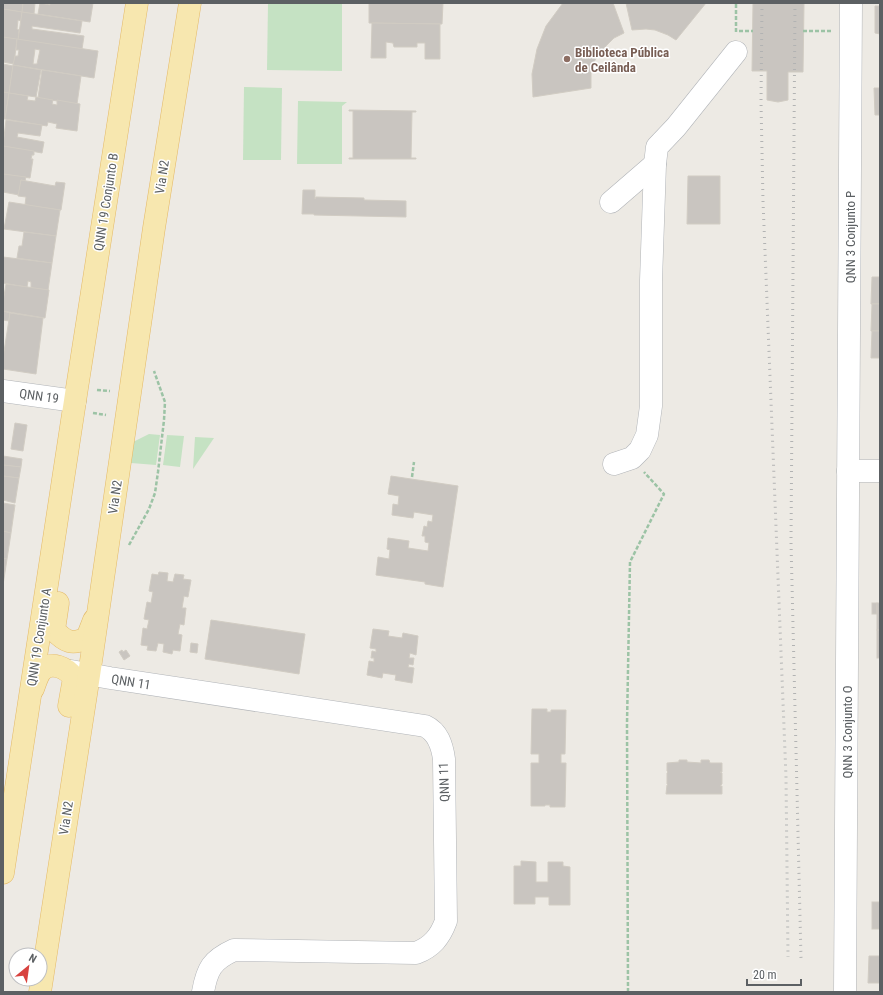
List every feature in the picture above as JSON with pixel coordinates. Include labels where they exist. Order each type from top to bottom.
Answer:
[{"type":"main road","name":"QNN 19 Conjunto B","points":[[75,400],[137,3]]},
{"type":"main road","points":[[133,28],[141,3]]},
{"type":"main road","points":[[154,228],[156,138],[177,6],[175,3]]},
{"type":"main road","name":"Via N2","points":[[40,992],[49,928],[54,811],[74,678],[79,673],[98,610],[154,228],[190,3]]},
{"type":"main road","points":[[75,400],[75,492],[54,630],[60,637],[71,642],[78,642],[87,638],[98,610]]},
{"type":"main road","name":"QNN 19 Conjunto A","points":[[3,873],[75,400]]},
{"type":"main road","points":[[30,697],[40,672],[45,668],[51,666],[60,667],[79,673]]},
{"type":"street","name":"QNN 3 Conjunto P","points":[[848,471],[851,3]]},
{"type":"street","points":[[623,461],[640,450],[647,435],[651,406],[651,281],[655,164],[657,147],[676,127],[736,42]]},
{"type":"street","points":[[611,202],[655,164]]},
{"type":"street","name":"QNN 19","points":[[3,391],[75,400]]},
{"type":"street","points":[[848,471],[880,471]]},
{"type":"street","name":"QNN 3 Conjunto O","points":[[845,992],[848,471]]},
{"type":"street","name":"QNN 11","points":[[79,673],[425,726],[434,732],[442,748],[444,759],[447,875],[446,921],[438,938],[424,950],[416,953],[234,950],[223,954],[208,970],[204,992]]},
{"type":"path","points":[[736,3],[736,42]]},
{"type":"path","points":[[736,42],[752,31]]},
{"type":"path","points":[[803,31],[851,31]]},
{"type":"path","points":[[75,400],[130,393]]},
{"type":"path","points":[[75,400],[127,417]]},
{"type":"path","points":[[623,461],[664,494],[630,562],[627,724],[628,992]]},
{"type":"path","points":[[412,477],[414,462]]},
{"type":"green space","points":[[268,3],[342,3],[342,71],[267,70]]},
{"type":"green space","points":[[244,87],[282,88],[281,160],[243,160]]},
{"type":"green space","points":[[298,101],[347,102],[342,106],[342,164],[297,164]]},
{"type":"green space","points":[[149,434],[160,435],[156,465],[131,463],[133,442]]},
{"type":"green space","points":[[167,435],[184,436],[180,467],[163,465]]},
{"type":"green space","points":[[195,437],[214,438],[193,469]]},
{"type":"building","points":[[3,3],[23,3],[22,12],[3,9]]},
{"type":"building","points":[[23,3],[35,3],[34,14],[22,12]]},
{"type":"building","points":[[40,3],[50,5],[50,3],[93,3],[90,22],[38,14]]},
{"type":"building","points":[[369,3],[443,3],[442,24],[369,23]]},
{"type":"building","points":[[563,3],[613,3],[624,33],[614,38],[599,53],[591,72],[591,88],[533,97],[532,74],[537,49],[546,26]]},
{"type":"building","points":[[626,3],[706,3],[676,40],[655,30],[632,30]]},
{"type":"building","points":[[753,3],[804,3],[803,72],[788,72],[788,100],[778,102],[767,100],[767,71],[752,71]]},
{"type":"building","points":[[875,6],[880,6],[880,34],[875,33]]},
{"type":"building","points":[[3,9],[22,12],[21,21],[18,20],[18,40],[3,37]]},
{"type":"building","points":[[22,12],[82,21],[80,33],[32,26],[32,29],[84,36],[82,49],[18,40]]},
{"type":"building","points":[[372,23],[440,24],[440,59],[425,59],[425,43],[417,43],[417,47],[394,47],[393,43],[386,42],[386,58],[371,58]]},
{"type":"building","points":[[3,37],[17,39],[14,64],[3,62]]},
{"type":"building","points":[[17,39],[98,51],[94,78],[13,65],[15,56],[18,56],[19,50],[16,50]],"holes":[[[35,49],[40,50],[37,64],[33,64]]]},
{"type":"building","points":[[3,64],[13,66],[9,93],[3,92]]},
{"type":"building","points":[[13,65],[41,70],[36,97],[9,93]]},
{"type":"building","points":[[42,70],[81,76],[77,104],[38,98]]},
{"type":"building","points":[[874,88],[880,88],[880,115],[875,115]]},
{"type":"building","points":[[3,92],[9,93],[5,119],[3,119]]},
{"type":"building","points":[[9,93],[28,96],[27,100],[35,101],[36,97],[53,100],[52,104],[57,105],[57,100],[80,104],[77,131],[56,128],[57,124],[48,122],[47,126],[5,119]]},
{"type":"building","points":[[349,110],[416,111],[412,112],[411,158],[416,159],[349,159],[353,158],[353,111]]},
{"type":"building","points":[[6,120],[42,125],[40,136],[18,133],[17,137],[44,142],[42,153],[3,146]]},
{"type":"building","points":[[3,146],[34,151],[34,155],[32,155],[31,159],[33,159],[30,178],[3,174]]},
{"type":"building","points":[[3,174],[26,177],[25,181],[21,180],[19,195],[3,192]]},
{"type":"building","points":[[688,176],[720,176],[720,224],[687,224]]},
{"type":"building","points":[[21,180],[55,186],[56,182],[65,183],[61,210],[25,205],[26,197],[18,196]]},
{"type":"building","points":[[303,190],[315,190],[315,199],[316,197],[364,198],[364,200],[406,201],[406,217],[302,214]]},
{"type":"building","points":[[9,202],[60,210],[56,236],[4,229]]},
{"type":"building","points":[[24,232],[56,236],[52,263],[17,258],[19,246],[22,246]]},
{"type":"building","points":[[3,257],[52,263],[48,290],[31,288],[31,282],[28,281],[27,287],[3,283]]},
{"type":"building","points":[[872,277],[880,277],[880,304],[871,304]]},
{"type":"building","points":[[6,284],[49,290],[45,318],[3,311]]},
{"type":"building","points":[[872,304],[880,304],[880,331],[871,331]]},
{"type":"building","points":[[3,311],[10,313],[9,321],[3,320]]},
{"type":"building","points":[[10,313],[43,318],[36,374],[3,369],[3,358]]},
{"type":"building","points":[[872,331],[880,331],[880,358],[871,358]]},
{"type":"building","points":[[15,423],[27,425],[23,451],[11,449]]},
{"type":"building","points":[[3,456],[22,459],[21,467],[3,465]]},
{"type":"building","points":[[3,465],[21,467],[19,478],[3,476]]},
{"type":"building","points":[[3,476],[19,478],[15,503],[3,500]]},
{"type":"building","points":[[391,476],[458,486],[443,587],[425,584],[425,582],[376,575],[378,557],[389,559],[390,550],[387,549],[388,538],[409,541],[408,548],[428,551],[429,543],[425,542],[425,536],[422,536],[424,526],[427,527],[428,521],[432,522],[433,515],[414,512],[413,518],[392,515],[393,504],[398,505],[399,496],[388,494]]},
{"type":"building","points":[[3,503],[15,505],[11,533],[3,531]]},
{"type":"building","points":[[3,531],[11,533],[7,559],[3,558]]},
{"type":"building","points":[[3,558],[7,559],[3,585]]},
{"type":"building","points":[[159,572],[168,573],[167,581],[173,582],[175,574],[184,575],[183,579],[191,580],[188,597],[184,596],[182,608],[186,608],[184,625],[180,624],[178,634],[182,635],[180,651],[173,650],[172,654],[163,652],[164,644],[158,643],[156,651],[147,650],[148,646],[141,645],[143,628],[147,629],[149,620],[144,619],[147,602],[151,603],[153,592],[149,591],[152,574],[158,575]]},
{"type":"building","points":[[872,603],[877,603],[877,614],[872,614]]},
{"type":"building","points":[[877,603],[880,603],[880,630],[877,630]]},
{"type":"building","points":[[211,620],[305,634],[299,674],[205,659]]},
{"type":"building","points":[[373,629],[389,631],[388,636],[402,638],[403,633],[418,636],[416,655],[410,653],[409,658],[414,658],[413,665],[409,664],[408,667],[414,668],[412,683],[395,680],[396,675],[383,673],[382,678],[367,675],[369,661],[374,662],[374,658],[371,658],[372,651],[376,652],[376,649],[370,648]]},
{"type":"building","points":[[877,630],[880,630],[880,658],[877,658]]},
{"type":"building","points":[[191,643],[198,644],[197,653],[190,652]]},
{"type":"building","points":[[122,650],[123,652],[126,650],[130,656],[124,660],[119,652]]},
{"type":"building","points":[[532,709],[547,709],[547,712],[551,712],[551,710],[566,710],[565,754],[561,754],[561,763],[566,763],[565,807],[550,807],[550,805],[531,806],[531,763],[539,763],[539,754],[531,754]]},
{"type":"building","points":[[679,760],[701,763],[701,760],[709,760],[710,763],[722,763],[722,772],[720,772],[722,773],[722,784],[720,786],[722,786],[722,794],[666,794],[668,785],[667,763],[679,762]]},
{"type":"building","points":[[521,861],[536,862],[536,882],[548,882],[548,862],[563,862],[563,866],[570,867],[570,905],[549,905],[549,897],[535,897],[535,904],[514,904],[514,866],[521,866]]},
{"type":"building","points":[[872,902],[880,902],[880,929],[872,929]]},
{"type":"building","points":[[869,956],[880,956],[880,983],[868,983]]},
{"type":"railway","points":[[762,3],[761,102],[763,201],[786,777],[788,957]]},
{"type":"railway","points":[[795,3],[791,542],[801,958]]},
{"type":"place","name":"Biblioteca Pública de Ceilânda","points":[[567,59]]}]
